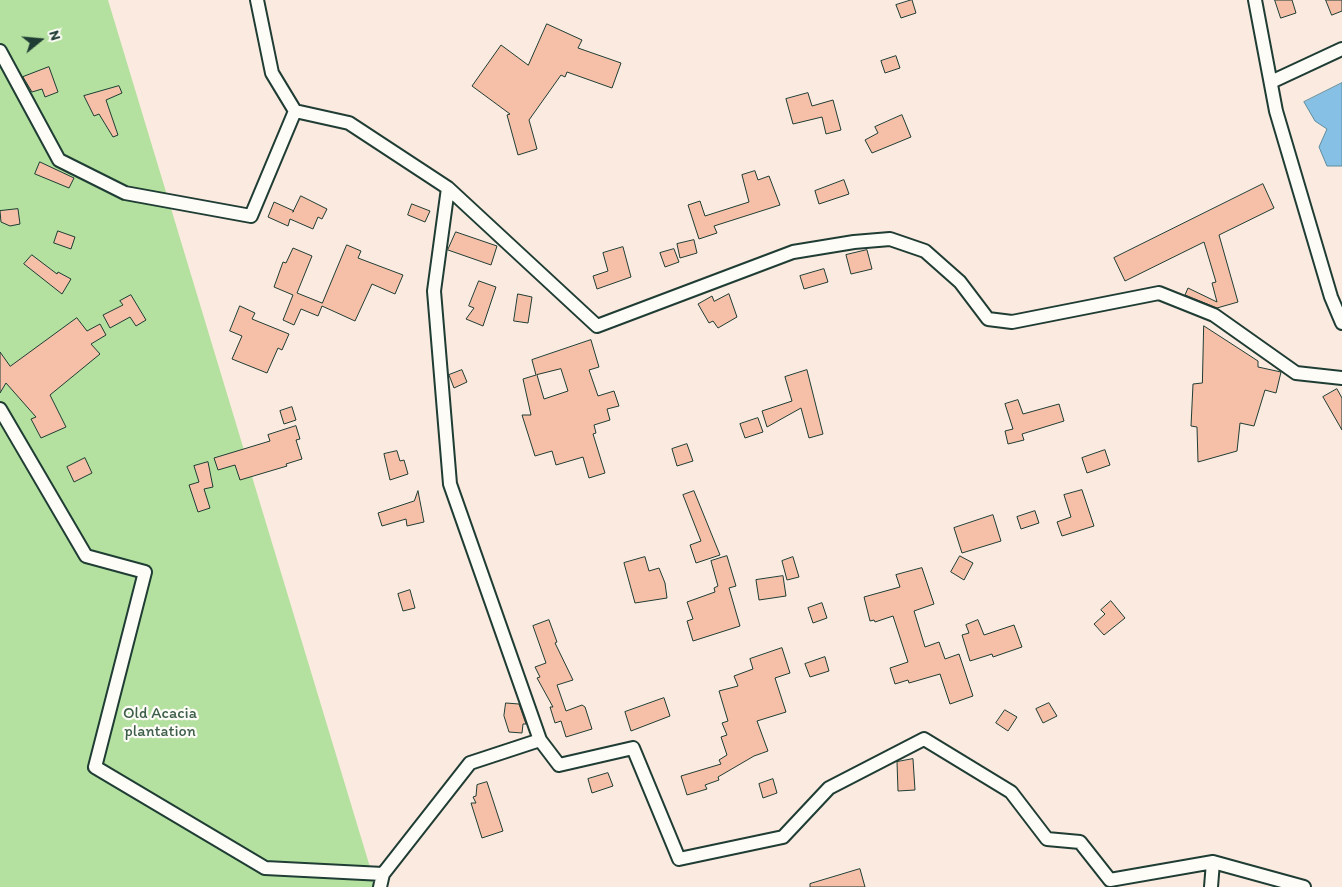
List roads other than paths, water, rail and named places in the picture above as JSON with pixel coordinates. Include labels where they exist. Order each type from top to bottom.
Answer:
[{"type":"street","points":[[257,0],[272,72],[295,111],[349,123],[448,188],[597,326],[792,252],[854,242],[890,239],[925,251],[960,282],[988,319],[1012,322],[1159,293],[1214,315],[1296,374],[1342,378]]},
{"type":"street","points":[[1255,0],[1276,111],[1331,298],[1342,323]]},
{"type":"street","points":[[1270,82],[1342,49]]},
{"type":"street","points":[[1,59],[59,160],[125,193],[251,216],[295,111]]},
{"type":"street","points":[[448,188],[434,292],[450,484],[540,740],[559,765],[633,748],[679,859],[782,837],[829,788],[924,740],[1010,792],[1047,839],[1080,842],[1110,880],[1213,862],[1304,887]]},
{"type":"street","points":[[0,409],[86,556],[145,572],[95,767],[264,868],[383,874]]},
{"type":"street","points":[[380,887],[383,874],[470,763],[540,740]]},
{"type":"street","points":[[1211,887],[1213,862]]},
{"type":"water","points":[[1342,83],[1342,166],[1327,166],[1319,147],[1327,129],[1315,121],[1304,102]]},
{"type":"park label","name":"Old Acacia plantation","points":[[160,723]]}]
